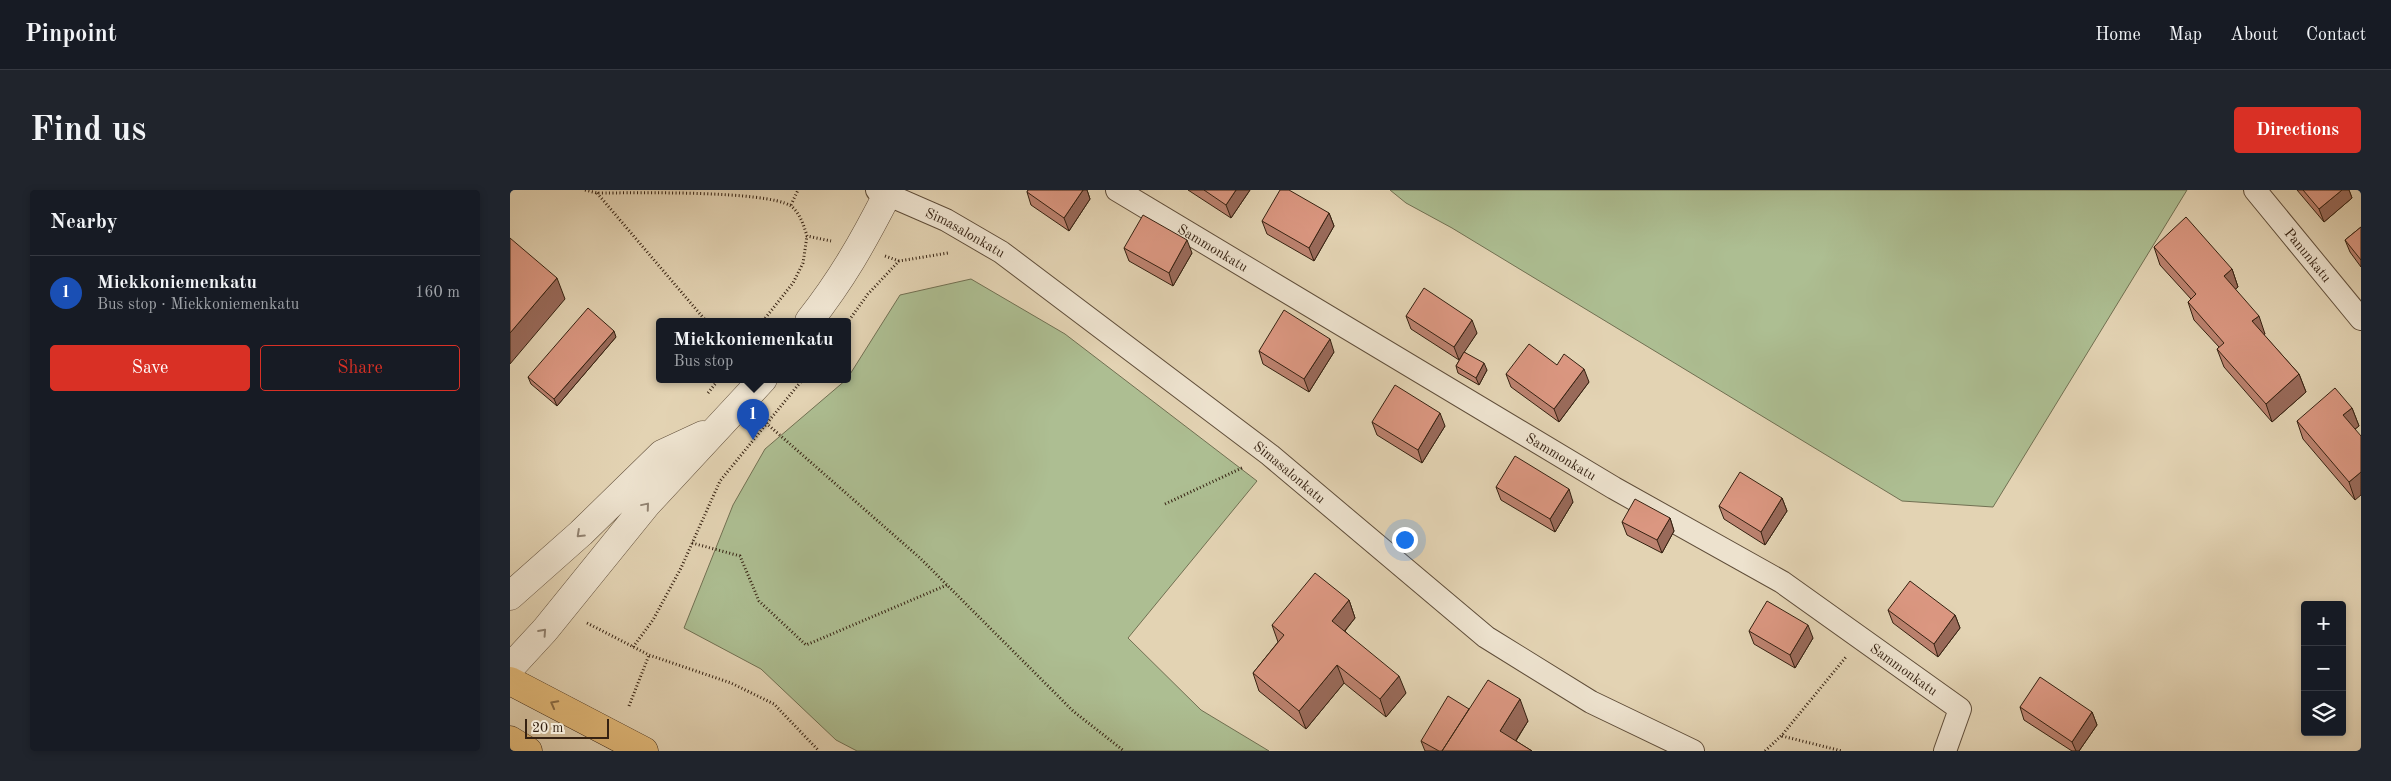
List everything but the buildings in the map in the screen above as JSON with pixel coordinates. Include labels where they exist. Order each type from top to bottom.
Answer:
[{"type":"highway","points":[[510,681],[644,751]]},
{"type":"highway","points":[[510,740],[528,751]]},
{"type":"highway","points":[[510,750],[520,751]]},
{"type":"street","name":"Sammonkatu","points":[[1117,190],[1614,488],[1782,582],[1960,709],[1946,751]]},
{"type":"street","name":"Panunkatu","points":[[2255,190],[2361,319]]},
{"type":"street","points":[[810,318],[832,292],[861,247],[882,192]]},
{"type":"street","name":"Simasalonkatu","points":[[882,192],[946,220],[1001,252],[1270,454],[1486,637],[1591,702],[1693,751]]},
{"type":"street","points":[[510,668],[545,630],[647,504],[759,383]]},
{"type":"street","points":[[510,596],[581,533],[662,454],[714,431]]},
{"type":"path","points":[[585,190],[597,193],[737,192],[766,195],[791,205],[802,220],[807,236],[803,263],[793,283],[765,318]]},
{"type":"path","points":[[791,205],[798,190]]},
{"type":"path","points":[[597,193],[703,318]]},
{"type":"path","points":[[807,236],[861,247],[899,261],[926,255],[952,253]]},
{"type":"path","points":[[851,318],[868,294],[899,261]]},
{"type":"path","points":[[633,647],[653,620],[692,543],[720,481],[800,383]]},
{"type":"path","points":[[766,423],[899,539],[1072,711],[1124,751]]},
{"type":"path","points":[[1165,504],[1270,454]]},
{"type":"path","points":[[692,543],[740,556],[759,601],[806,645],[947,585]]},
{"type":"path","points":[[585,622],[649,655],[731,683],[774,704],[819,751]]},
{"type":"path","points":[[1765,751],[1782,735],[1861,638]]},
{"type":"path","points":[[629,706],[649,655]]},
{"type":"path","points":[[1782,735],[1842,751]]},
{"type":"green space","points":[[1390,190],[2187,190],[1993,507],[1902,501],[1452,228],[1406,203]]},
{"type":"green space","points":[[971,279],[1065,334],[1257,481],[1128,638],[1201,710],[1269,751],[857,751],[836,740],[761,669],[684,628],[733,505],[765,449],[842,383],[851,383],[851,373],[900,295]]},
{"type":"place","name":"Miekkoniemenkatu","points":[[753,440]]}]
